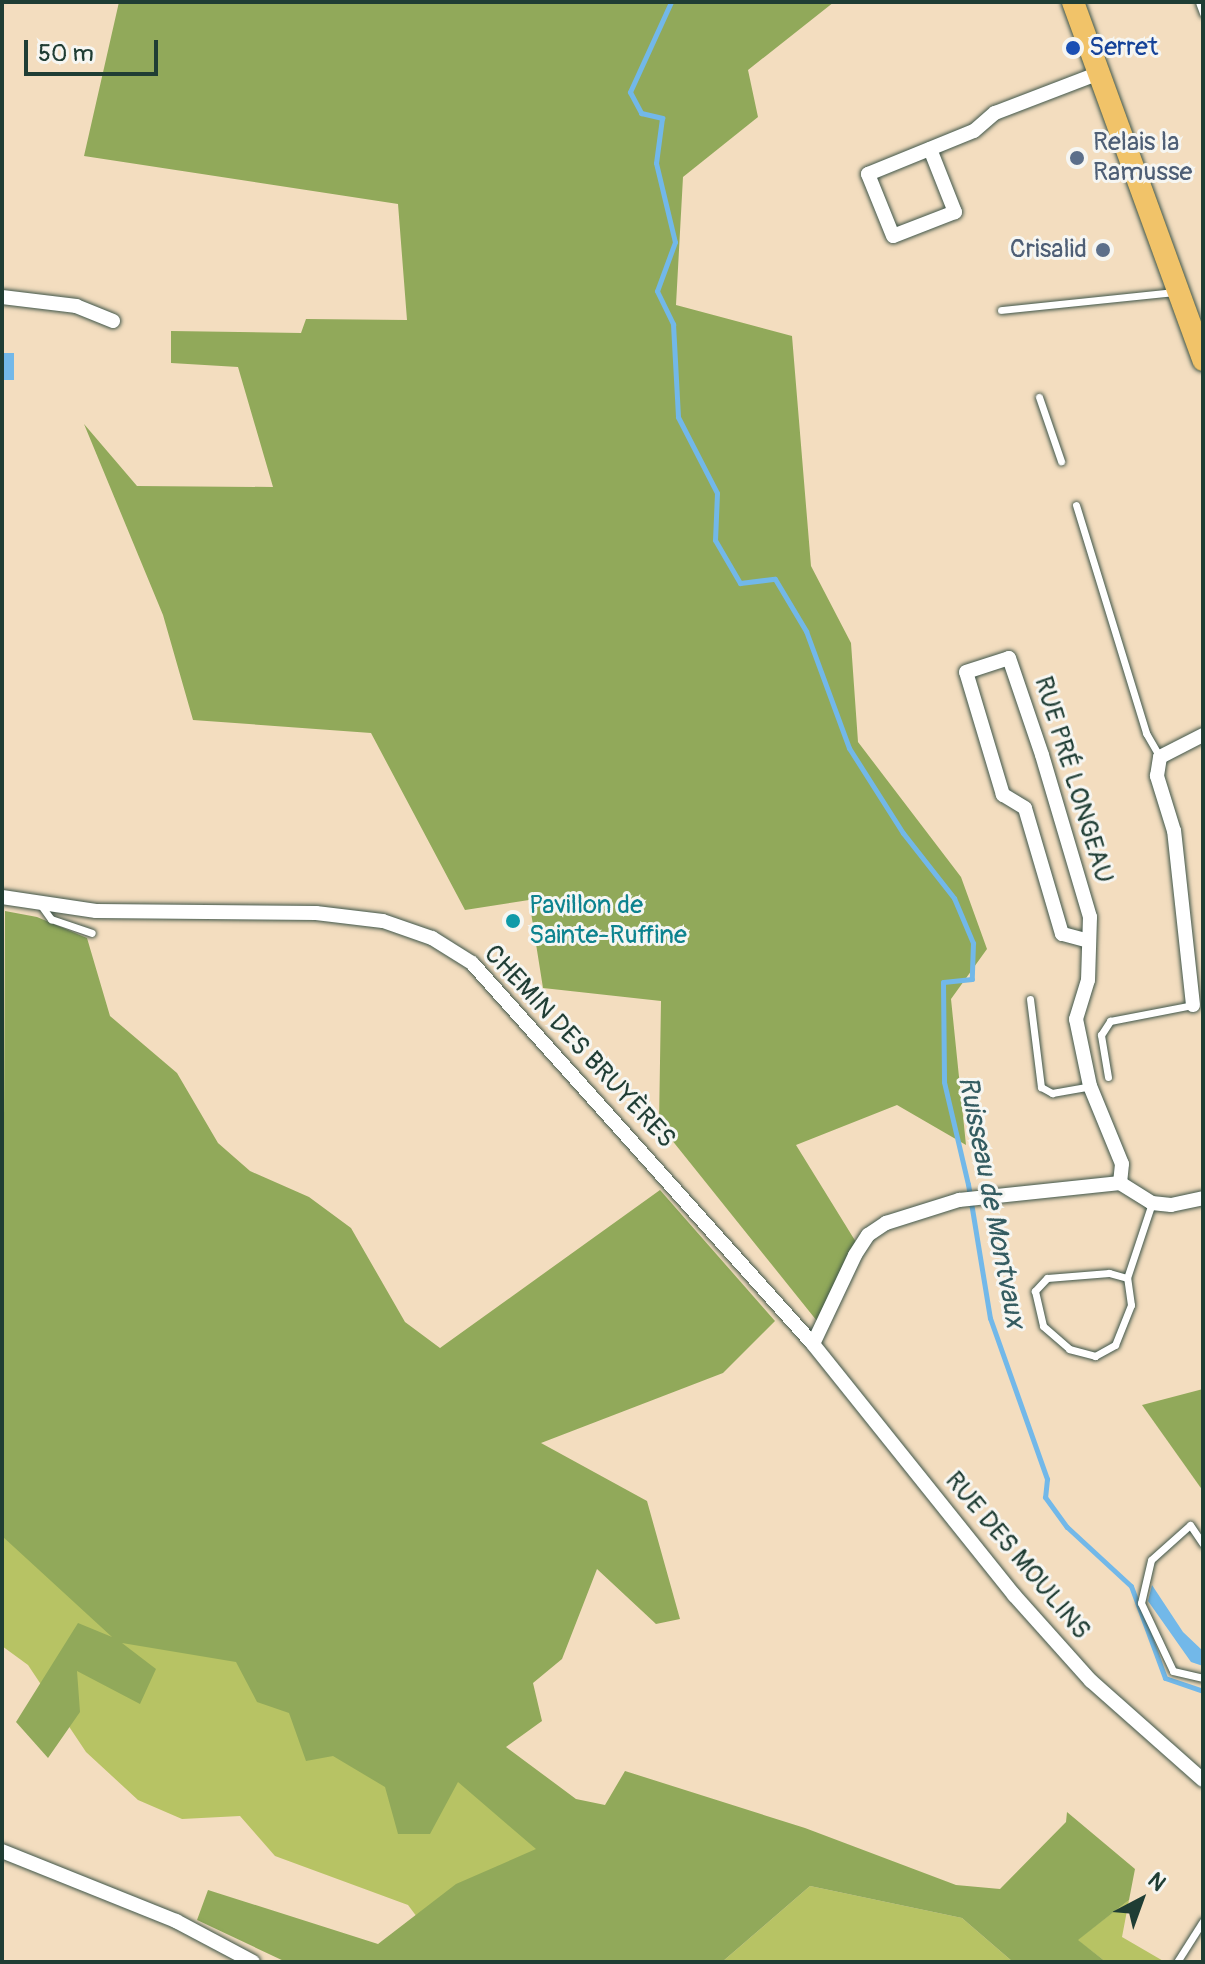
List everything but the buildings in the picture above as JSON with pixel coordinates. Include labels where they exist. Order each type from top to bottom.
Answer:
[{"type":"main road","points":[[1073,2],[1203,360]]},
{"type":"street","points":[[930,149],[955,212],[893,236],[868,174],[974,131],[995,113],[1099,73]]},
{"type":"street","points":[[2,297],[76,306],[113,321]]},
{"type":"street","name":"RUE PRÉ LONGEAU","points":[[1089,941],[1062,934],[1025,808],[1003,795],[966,672],[1009,658],[1090,917],[1088,980],[1076,1019],[1090,1086],[1122,1164],[1120,1183]]},
{"type":"street","points":[[1193,1005],[1174,831],[1157,776],[1160,757],[1203,735]]},
{"type":"street","name":"CHEMIN DES BRUYÈRES","points":[[2,897],[96,911],[316,913],[383,921],[442,943],[495,983],[813,1344]]},
{"type":"street","points":[[813,1344],[855,1255],[868,1235],[886,1223],[959,1200],[1120,1183],[1152,1203],[1203,1198]]},
{"type":"street","name":"RUE DES MOULINS","points":[[813,1344],[1033,1616],[1156,1744],[1203,1780]]},
{"type":"street","points":[[2,1851],[176,1921],[253,1962]]},
{"type":"lane","points":[[1199,2],[1203,13]]},
{"type":"lane","points":[[1001,310],[1178,291]]},
{"type":"lane","points":[[1039,397],[1061,461]]},
{"type":"lane","points":[[1076,505],[1146,733],[1160,757]]},
{"type":"lane","points":[[40,904],[51,919],[92,933]]},
{"type":"lane","points":[[1030,999],[1041,1087],[1052,1093],[1090,1086]]},
{"type":"lane","points":[[1108,1077],[1101,1035],[1110,1021],[1193,1005]]},
{"type":"lane","points":[[1127,1278],[1109,1273],[1047,1278],[1035,1291],[1043,1326],[1069,1349],[1095,1356],[1115,1345],[1131,1305],[1127,1278],[1152,1203]]},
{"type":"lane","points":[[1203,1544],[1190,1525],[1151,1560],[1141,1603],[1173,1671],[1203,1678]]},
{"type":"lane","points":[[1177,1962],[1203,1921]]},
{"type":"green space","points":[[119,2],[834,2],[748,70],[758,117],[683,177],[676,305],[792,336],[811,566],[851,643],[858,742],[961,877],[987,949],[951,999],[966,1145],[897,1105],[796,1145],[859,1247],[821,1326],[659,1124],[661,1001],[543,988],[529,900],[465,910],[371,733],[193,720],[163,615],[84,424],[137,486],[273,487],[238,367],[171,363],[171,331],[301,333],[306,319],[407,320],[398,204],[84,156]]},
{"type":"green space","points":[[5,911],[37,917],[87,938],[110,1016],[177,1073],[218,1143],[250,1171],[309,1197],[351,1228],[405,1322],[440,1348],[660,1190],[775,1321],[723,1373],[541,1443],[647,1501],[680,1619],[656,1624],[597,1569],[562,1659],[533,1683],[542,1721],[506,1747],[576,1799],[605,1805],[625,1771],[805,1828],[956,1885],[1000,1889],[1066,1822],[1067,1812],[1135,1869],[1129,1900],[1078,1940],[1106,1962],[1013,1962],[962,1918],[810,1886],[722,1962],[286,1962],[197,1920],[208,1890],[378,1944],[456,1884],[536,1849],[458,1782],[430,1834],[398,1834],[385,1787],[333,1756],[306,1761],[289,1713],[257,1702],[236,1662],[122,1643],[156,1669],[140,1704],[77,1671],[80,1712],[48,1758],[16,1722],[78,1623],[112,1637],[2,1536]]},
{"type":"green space","points":[[1203,1389],[1203,1491],[1142,1405]]},
{"type":"green space","points":[[2,1498],[198,1620],[638,1831],[432,1937],[408,1905],[275,1856],[240,1816],[182,1819],[138,1800],[86,1752],[28,1665],[2,1646]]},
{"type":"green space","points":[[810,1886],[962,1918],[1013,1962],[722,1962]]},
{"type":"green space","points":[[1129,1900],[1122,1937],[1165,1962],[1106,1962],[1077,1940]]},
{"type":"water","points":[[2,353],[14,353],[14,380],[2,380]]},
{"type":"water","points":[[1152,1585],[1183,1632],[1203,1651],[1203,1666],[1191,1662],[1148,1601]]},
{"type":"waterway","name":"Ruisseau de Montvaux","points":[[671,2],[630,92],[641,113],[662,118],[656,163],[675,242],[657,291],[673,324],[678,417],[717,493],[715,540],[740,583],[775,579],[806,631],[849,748],[903,833],[954,898],[973,943],[972,979],[943,982],[944,1082],[968,1184],[990,1318],[1047,1479],[1045,1497],[1067,1527],[1131,1586],[1165,1678],[1203,1691]]},
{"type":"place","name":"Serret","points":[[1073,48]]},
{"type":"place","name":"Relais la Ramusse","points":[[1077,158]]},
{"type":"place","name":"Crisalid","points":[[1103,250]]},
{"type":"place","name":"Pavillon de Sainte-Ruffine","points":[[513,921]]}]
